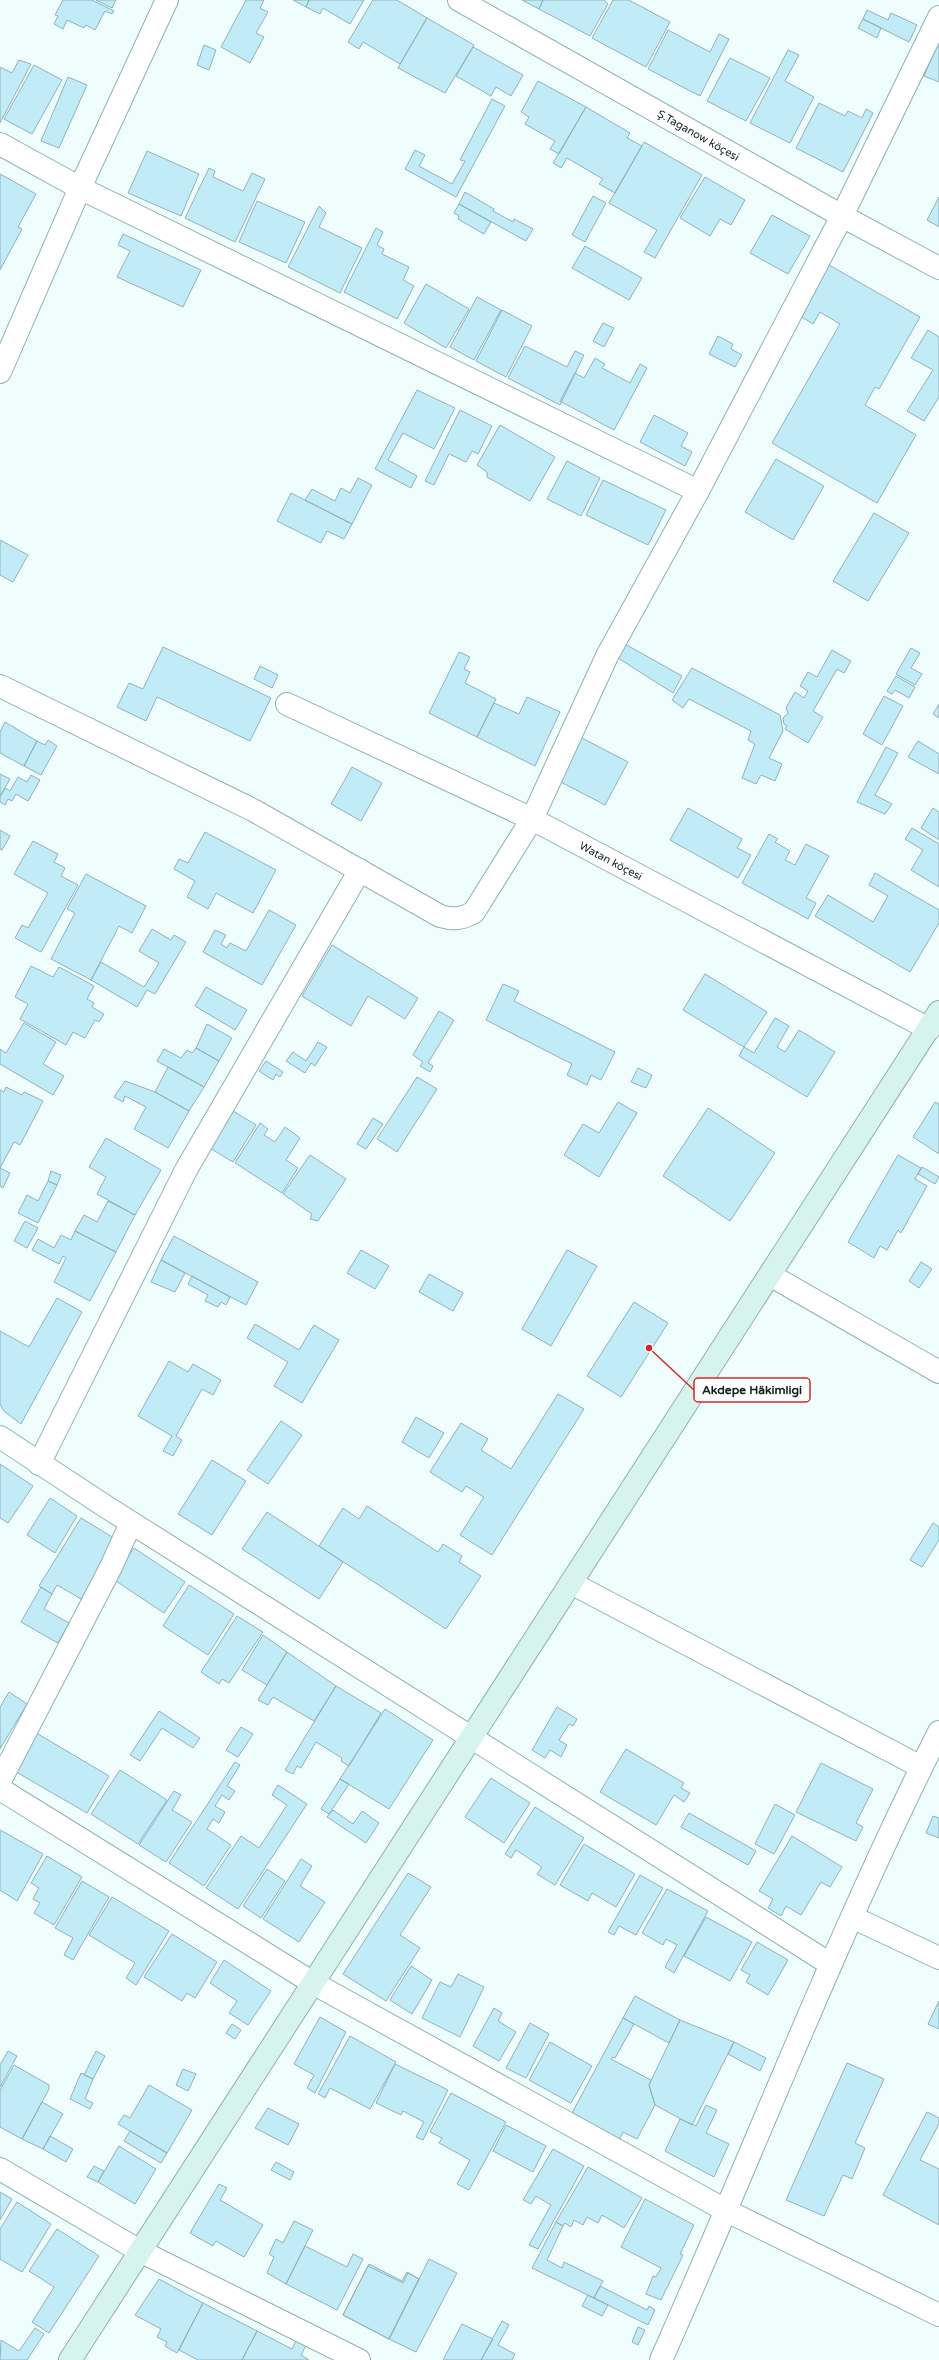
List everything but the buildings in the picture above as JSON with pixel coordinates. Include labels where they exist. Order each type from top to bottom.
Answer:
[{"type":"main road","points":[[70,2360],[934,1021]]},
{"type":"street","points":[[2,363],[80,188],[167,0]]},
{"type":"street","name":"Ş.Taganow köçesi","points":[[459,0],[842,216],[939,268]]},
{"type":"street","points":[[0,686],[253,810],[440,916],[451,919],[464,918],[474,912],[532,819],[607,656],[698,491],[842,216],[939,17]]},
{"type":"street","points":[[0,144],[80,188],[698,491]]},
{"type":"street","name":"Watan köçesi","points":[[287,704],[532,819],[934,1021]]},
{"type":"street","points":[[39,1464],[186,1170],[360,870]]},
{"type":"street","points":[[770,1275],[939,1372]]},
{"type":"street","points":[[0,1437],[131,1523],[830,1964]]},
{"type":"street","points":[[0,1781],[111,1567],[131,1523]]},
{"type":"street","points":[[571,1583],[921,1767]]},
{"type":"street","points":[[661,2360],[727,2211],[830,1964],[921,1767],[939,1732]]},
{"type":"street","points":[[0,1789],[313,1982],[727,2211],[939,2315]]},
{"type":"street","points":[[852,1917],[939,1958]]},
{"type":"street","points":[[0,2169],[140,2250],[359,2360]]},
{"type":"place","name":"Akdepe Häkimligi","points":[[649,1348]]}]
